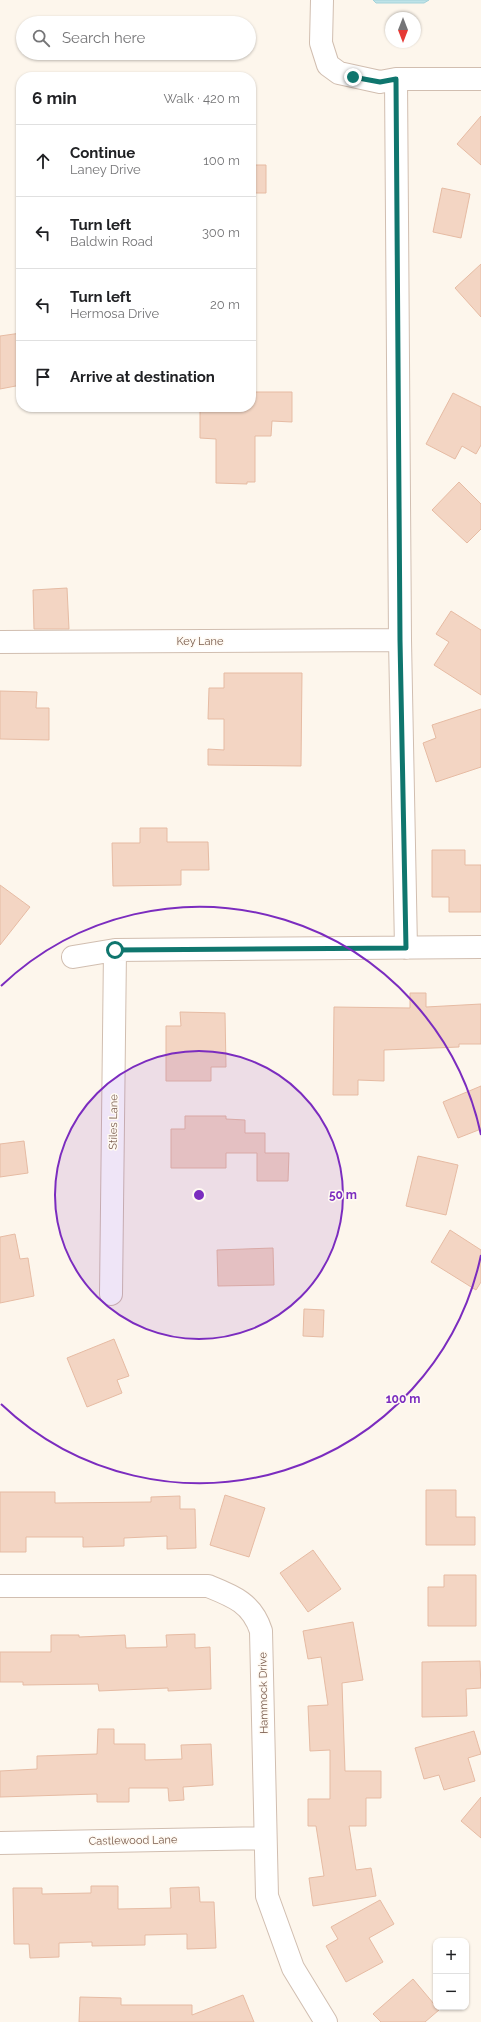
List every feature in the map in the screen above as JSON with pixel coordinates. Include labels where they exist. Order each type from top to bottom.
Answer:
[{"type":"street","points":[[322,0],[321,43],[328,65],[339,73],[380,82],[396,79],[481,79]]},
{"type":"street","points":[[396,79],[400,640],[406,948]]},
{"type":"street","name":"Key Lane","points":[[0,642],[400,640]]},
{"type":"street","points":[[72,957],[115,950],[481,947]]},
{"type":"street","name":"Stiles Lane","points":[[111,1294],[115,950]]},
{"type":"street","name":"Hammock Drive","points":[[0,1586],[208,1586],[234,1596],[250,1609],[257,1618],[262,1631],[267,1896],[275,1923],[293,1968],[326,2022]]},
{"type":"street","name":"Castlewood Lane","points":[[0,1842],[265,1838]]},
{"type":"water","points":[[373,0],[429,0],[424,3],[376,3]]},
{"type":"building","points":[[481,116],[481,165],[457,144]]},
{"type":"building","points":[[256,165],[266,165],[266,193],[256,193]]},
{"type":"building","points":[[442,188],[470,194],[461,238],[433,232]]},
{"type":"building","points":[[481,264],[481,317],[455,288]]},
{"type":"building","points":[[16,334],[16,386],[0,389],[0,336]]},
{"type":"building","points":[[256,392],[292,392],[292,422],[272,421],[271,436],[255,436],[255,482],[247,482],[247,484],[216,483],[216,439],[200,438],[200,412],[256,412]]},
{"type":"building","points":[[453,393],[481,407],[481,445],[476,454],[462,446],[455,459],[426,444]]},
{"type":"building","points":[[459,482],[481,504],[481,529],[467,543],[432,510]]},
{"type":"building","points":[[67,588],[69,629],[34,629],[33,590]]},
{"type":"building","points":[[451,611],[481,630],[481,695],[434,665],[449,642],[436,634]]},
{"type":"building","points":[[224,673],[302,673],[301,766],[208,765],[208,749],[224,750],[224,719],[208,719],[209,688],[224,688]]},
{"type":"building","points":[[0,691],[37,692],[36,708],[49,708],[49,740],[0,739]]},
{"type":"building","points":[[481,709],[481,767],[436,782],[423,743],[436,738],[432,725]]},
{"type":"building","points":[[140,828],[167,828],[167,842],[208,842],[209,870],[181,870],[181,885],[113,886],[112,843],[140,843]]},
{"type":"building","points":[[432,850],[465,850],[465,865],[481,865],[481,912],[449,912],[449,897],[432,897]]},
{"type":"building","points":[[0,885],[30,907],[0,945]]},
{"type":"building","points":[[410,993],[426,993],[426,1007],[481,1004],[481,1044],[459,1044],[459,1047],[384,1050],[384,1081],[358,1080],[358,1095],[333,1095],[334,1007],[410,1008]]},
{"type":"building","points":[[180,1012],[225,1013],[226,1067],[211,1067],[211,1081],[166,1081],[166,1026],[181,1026]]},
{"type":"building","points":[[481,1086],[481,1129],[458,1138],[443,1102]]},
{"type":"building","points":[[185,1116],[226,1116],[226,1119],[245,1120],[245,1133],[265,1133],[265,1153],[289,1153],[288,1181],[257,1181],[257,1153],[226,1153],[226,1168],[171,1168],[171,1129],[185,1129]]},
{"type":"building","points":[[24,1141],[28,1173],[0,1177],[0,1144]]},
{"type":"building","points":[[418,1156],[458,1165],[446,1215],[406,1206]]},
{"type":"building","points":[[450,1230],[481,1250],[481,1282],[476,1290],[431,1262]]},
{"type":"building","points":[[15,1234],[20,1259],[28,1258],[34,1296],[0,1303],[0,1237]]},
{"type":"building","points":[[273,1248],[274,1285],[218,1286],[217,1250]]},
{"type":"building","points":[[304,1309],[324,1310],[323,1337],[303,1336]]},
{"type":"building","points":[[114,1339],[129,1376],[117,1380],[122,1393],[87,1407],[67,1358]]},
{"type":"building","points":[[426,1490],[456,1490],[456,1517],[475,1517],[475,1545],[426,1545]]},
{"type":"building","points":[[0,1492],[55,1492],[55,1503],[151,1502],[151,1497],[180,1496],[180,1509],[195,1509],[196,1548],[167,1549],[167,1536],[124,1538],[124,1546],[83,1547],[83,1537],[26,1537],[26,1552],[0,1552]]},
{"type":"building","points":[[225,1495],[265,1508],[249,1557],[210,1545]]},
{"type":"building","points":[[313,1550],[341,1589],[308,1612],[280,1573]]},
{"type":"building","points":[[444,1575],[476,1575],[476,1626],[428,1626],[428,1587],[444,1587]]},
{"type":"building","points":[[353,1622],[363,1680],[342,1683],[345,1771],[381,1771],[381,1798],[366,1798],[366,1826],[349,1826],[356,1870],[371,1868],[376,1896],[313,1906],[309,1878],[324,1876],[316,1826],[308,1826],[308,1799],[330,1799],[330,1750],[310,1751],[308,1706],[328,1705],[321,1657],[308,1659],[303,1631]]},
{"type":"building","points":[[195,1634],[195,1648],[210,1647],[211,1689],[168,1691],[168,1688],[99,1691],[98,1684],[23,1685],[23,1682],[0,1682],[0,1652],[51,1652],[51,1635],[79,1635],[79,1637],[125,1635],[126,1648],[167,1647],[166,1635]]},
{"type":"building","points":[[480,1661],[481,1688],[466,1689],[467,1716],[422,1717],[422,1662]]},
{"type":"building","points":[[98,1729],[114,1729],[114,1744],[145,1744],[145,1760],[182,1759],[181,1745],[211,1744],[213,1785],[183,1787],[184,1800],[169,1801],[168,1788],[129,1788],[129,1802],[97,1802],[97,1794],[0,1797],[0,1771],[37,1769],[37,1756],[97,1754]]},
{"type":"building","points":[[474,1731],[481,1754],[468,1758],[475,1781],[444,1790],[439,1775],[424,1779],[415,1748]]},
{"type":"building","points":[[481,1797],[481,1838],[461,1821]]},
{"type":"building","points":[[91,1886],[118,1886],[118,1909],[171,1908],[170,1888],[199,1887],[200,1902],[214,1902],[216,1948],[187,1949],[187,1934],[145,1935],[145,1945],[92,1946],[92,1942],[59,1943],[59,1957],[30,1958],[29,1944],[14,1944],[13,1888],[42,1888],[42,1894],[91,1893]]},
{"type":"building","points":[[380,1900],[394,1924],[369,1938],[383,1962],[346,1982],[326,1946],[338,1939],[331,1927]]},
{"type":"building","points":[[413,1979],[433,2003],[433,2010],[439,2010],[425,2022],[381,2022],[373,2014]]},
{"type":"building","points":[[243,1995],[254,2022],[79,2022],[80,1997],[121,1998],[121,2005],[192,2005],[192,2015]]},
{"type":"route","points":[[115,950],[406,948],[400,640],[396,79],[380,82],[366,78],[353,77]]}]
